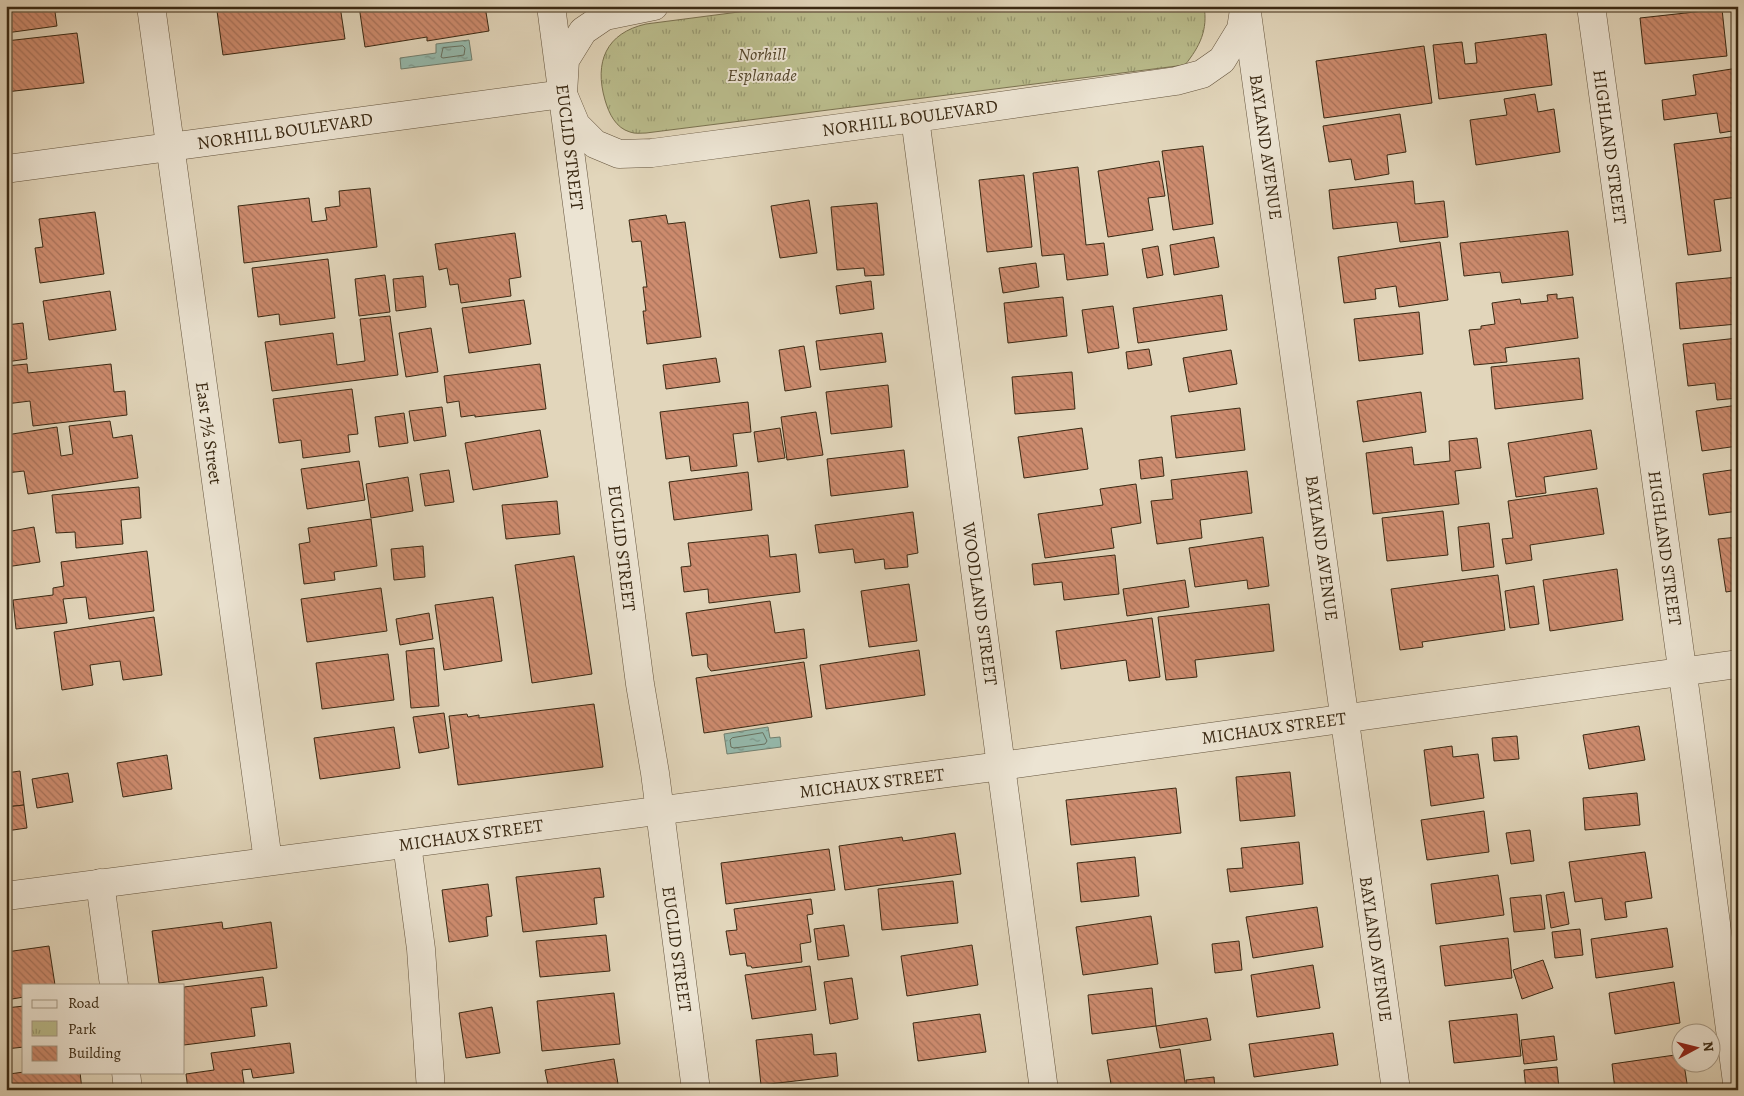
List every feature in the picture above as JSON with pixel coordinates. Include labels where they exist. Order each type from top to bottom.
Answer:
[{"type":"street","name":"East 7½ Street","points":[[151,6],[268,861]]},
{"type":"street","name":"EUCLID STREET","points":[[551,6],[696,1090]]},
{"type":"street","name":"NORHILL BOULEVARD","points":[[654,6],[605,16],[583,31],[565,60],[563,94],[576,125],[595,144],[618,154],[652,154],[1176,81],[1202,74],[1222,60],[1241,29],[1246,6]]},
{"type":"street","name":"BAYLAND AVENUE","points":[[1246,6],[1396,1090]]},
{"type":"street","name":"HIGHLAND STREET","points":[[1591,6],[1738,1090]]},
{"type":"street","name":"NORHILL BOULEVARD","points":[[6,169],[563,94]]},
{"type":"street","name":"WOODLAND STREET","points":[[915,118],[1044,1090]]},
{"type":"street","name":"MICHAUX STREET","points":[[6,896],[1001,766],[1738,664]]},
{"type":"street","points":[[408,844],[421,948],[431,1090]]},
{"type":"street","points":[[100,883],[114,984]]},
{"type":"street","points":[[126,1074],[128,1090]]},
{"type":"green space","name":"Norhill Esplanade","points":[[785,6],[1204,6],[1205,23],[1199,44],[1185,65],[646,133],[634,133],[625,130],[614,120],[605,100],[601,73],[606,51],[621,34],[646,24]]},
{"type":"water","points":[[469,40],[472,60],[401,69],[400,58],[436,53],[436,44]]},
{"type":"water","points":[[768,727],[770,738],[780,737],[781,747],[727,754],[724,734]]},
{"type":"building","points":[[6,6],[77,6],[77,9],[55,12],[57,26],[6,33]]},
{"type":"building","points":[[256,6],[340,6],[345,39],[223,55],[217,11]]},
{"type":"building","points":[[359,6],[485,6],[489,31],[427,41],[427,37],[365,47]]},
{"type":"building","points":[[1722,9],[1727,56],[1645,64],[1640,18]]},
{"type":"building","points":[[77,33],[84,83],[6,92],[6,41]]},
{"type":"building","points":[[1546,34],[1552,85],[1439,99],[1433,45],[1462,42],[1465,64],[1477,63],[1475,43]]},
{"type":"building","points":[[1424,46],[1432,103],[1324,118],[1316,61]]},
{"type":"building","points":[[1738,68],[1738,130],[1720,133],[1717,113],[1664,120],[1662,100],[1696,95],[1693,75]]},
{"type":"building","points":[[1535,94],[1538,112],[1554,109],[1560,152],[1476,165],[1470,120],[1507,115],[1504,99]]},
{"type":"building","points":[[1400,114],[1406,152],[1387,155],[1389,174],[1355,180],[1351,159],[1329,162],[1323,126]]},
{"type":"building","points":[[1738,136],[1738,197],[1714,200],[1721,251],[1688,255],[1674,144]]},
{"type":"building","points":[[1203,146],[1213,224],[1173,230],[1162,151]]},
{"type":"building","points":[[1159,161],[1165,196],[1148,198],[1153,230],[1108,237],[1098,171]]},
{"type":"building","points":[[1078,167],[1086,245],[1104,243],[1108,275],[1067,280],[1064,254],[1042,256],[1033,173]]},
{"type":"building","points":[[1024,175],[1032,247],[987,252],[979,180]]},
{"type":"building","points":[[1413,181],[1415,204],[1444,201],[1448,237],[1400,242],[1397,222],[1333,229],[1329,190]]},
{"type":"building","points":[[370,188],[377,247],[244,263],[238,206],[309,198],[312,222],[327,220],[325,208],[340,206],[339,191]]},
{"type":"building","points":[[809,200],[817,253],[780,258],[771,206]]},
{"type":"building","points":[[877,203],[884,275],[865,276],[864,268],[837,270],[831,207]]},
{"type":"building","points":[[95,212],[104,274],[40,283],[35,248],[43,247],[39,219]]},
{"type":"building","points":[[666,215],[668,224],[685,222],[701,337],[647,344],[643,311],[646,311],[643,287],[647,287],[641,241],[632,242],[629,220]]},
{"type":"building","points":[[1568,231],[1573,275],[1502,283],[1500,272],[1464,276],[1460,243]]},
{"type":"building","points":[[515,233],[521,277],[509,279],[511,296],[461,303],[458,284],[450,285],[447,268],[439,270],[435,244]]},
{"type":"building","points":[[1214,237],[1219,267],[1174,275],[1170,245]]},
{"type":"building","points":[[1440,242],[1448,300],[1399,307],[1396,286],[1375,289],[1376,299],[1344,303],[1338,257]]},
{"type":"building","points":[[1158,246],[1163,275],[1147,278],[1142,249]]},
{"type":"building","points":[[328,259],[335,318],[280,325],[279,314],[258,317],[252,268]]},
{"type":"building","points":[[1036,263],[1039,287],[1003,293],[999,268]]},
{"type":"building","points":[[385,275],[390,312],[359,316],[355,279]]},
{"type":"building","points":[[423,276],[426,307],[396,311],[393,279]]},
{"type":"building","points":[[1738,277],[1738,324],[1680,329],[1676,283]]},
{"type":"building","points":[[871,281],[874,309],[840,314],[836,286]]},
{"type":"building","points":[[110,291],[116,330],[49,340],[43,301]]},
{"type":"building","points":[[1557,294],[1557,299],[1573,297],[1578,338],[1505,348],[1507,362],[1474,365],[1469,330],[1481,329],[1481,326],[1495,324],[1492,303],[1520,299],[1521,304],[1548,301],[1547,295]]},
{"type":"building","points":[[1222,295],[1227,330],[1138,343],[1133,308]]},
{"type":"building","points":[[1063,297],[1067,336],[1008,343],[1004,303]]},
{"type":"building","points":[[524,300],[531,344],[469,353],[462,308]]},
{"type":"building","points":[[1113,306],[1119,348],[1088,353],[1082,310]]},
{"type":"building","points":[[1419,312],[1423,354],[1359,361],[1354,319]]},
{"type":"building","points":[[390,316],[398,375],[272,391],[265,342],[333,333],[337,365],[365,361],[360,319]]},
{"type":"building","points":[[23,323],[27,359],[6,362],[6,325]]},
{"type":"building","points":[[431,328],[438,372],[406,377],[399,333]]},
{"type":"building","points":[[882,333],[886,362],[820,370],[816,341]]},
{"type":"building","points":[[1738,338],[1738,398],[1717,400],[1715,383],[1688,386],[1683,344]]},
{"type":"building","points":[[804,346],[811,387],[785,391],[779,350]]},
{"type":"building","points":[[1149,349],[1152,365],[1128,369],[1126,352]]},
{"type":"building","points":[[1231,350],[1237,384],[1189,392],[1183,358]]},
{"type":"building","points":[[716,358],[720,382],[666,389],[663,365]]},
{"type":"building","points":[[1579,358],[1583,399],[1495,409],[1491,367]]},
{"type":"building","points":[[27,364],[28,373],[111,364],[114,392],[125,391],[127,415],[33,426],[30,401],[6,404],[6,366]]},
{"type":"building","points":[[540,364],[546,409],[461,417],[459,401],[447,403],[444,376]]},
{"type":"building","points":[[1072,372],[1075,409],[1015,414],[1012,377]]},
{"type":"building","points":[[888,385],[892,427],[831,434],[826,392]]},
{"type":"building","points":[[352,389],[358,434],[348,435],[350,452],[303,458],[301,440],[279,443],[273,399]]},
{"type":"building","points":[[1421,392],[1426,432],[1363,442],[1357,401]]},
{"type":"building","points":[[748,402],[751,432],[733,434],[737,466],[691,471],[689,456],[666,459],[660,412]]},
{"type":"building","points":[[1738,405],[1738,446],[1702,451],[1696,411]]},
{"type":"building","points":[[442,407],[446,436],[414,441],[409,411]]},
{"type":"building","points":[[1240,408],[1245,450],[1176,458],[1171,416]]},
{"type":"building","points":[[816,412],[823,455],[787,460],[781,417]]},
{"type":"building","points":[[404,413],[408,443],[379,447],[375,417]]},
{"type":"building","points":[[110,421],[113,438],[132,435],[138,478],[28,494],[24,471],[6,473],[6,435],[57,427],[61,456],[73,454],[69,426]]},
{"type":"building","points":[[780,428],[785,458],[758,462],[754,432]]},
{"type":"building","points":[[1082,428],[1088,469],[1024,478],[1018,437]]},
{"type":"building","points":[[540,430],[548,477],[473,490],[465,443]]},
{"type":"building","points":[[1591,430],[1597,469],[1544,477],[1546,493],[1516,497],[1508,443]]},
{"type":"building","points":[[1477,438],[1481,468],[1455,471],[1459,504],[1373,514],[1366,453],[1412,447],[1414,465],[1450,461],[1449,441]]},
{"type":"building","points":[[904,450],[908,487],[831,496],[827,459]]},
{"type":"building","points":[[1162,457],[1164,476],[1141,479],[1139,460]]},
{"type":"building","points":[[359,461],[365,500],[307,509],[301,469]]},
{"type":"building","points":[[1738,469],[1738,511],[1709,515],[1703,474]]},
{"type":"building","points":[[449,470],[454,502],[425,506],[420,474]]},
{"type":"building","points":[[1247,471],[1252,513],[1200,520],[1202,538],[1157,544],[1151,501],[1173,499],[1171,480]]},
{"type":"building","points":[[748,472],[752,510],[674,520],[669,482]]},
{"type":"building","points":[[408,477],[413,511],[371,518],[366,484]]},
{"type":"building","points":[[1136,484],[1141,523],[1111,528],[1114,548],[1045,558],[1038,514],[1103,505],[1100,489]]},
{"type":"building","points":[[139,487],[141,518],[121,520],[123,544],[76,548],[75,532],[56,533],[52,495]]},
{"type":"building","points":[[1597,488],[1604,534],[1530,545],[1532,560],[1506,564],[1502,539],[1513,538],[1508,501]]},
{"type":"building","points":[[557,501],[560,534],[506,539],[502,505]]},
{"type":"building","points":[[1443,511],[1448,555],[1387,561],[1382,518]]},
{"type":"building","points":[[913,512],[918,553],[907,555],[908,567],[885,569],[884,559],[855,563],[853,549],[819,553],[815,525]]},
{"type":"building","points":[[371,519],[377,566],[334,572],[335,580],[304,584],[299,544],[310,542],[308,528]]},
{"type":"building","points":[[1489,523],[1494,567],[1462,571],[1458,527]]},
{"type":"building","points":[[34,527],[40,562],[6,567],[6,532]]},
{"type":"building","points":[[768,535],[770,557],[796,554],[800,592],[709,603],[708,589],[684,592],[681,567],[691,566],[688,543]]},
{"type":"building","points":[[1263,537],[1269,586],[1248,589],[1247,580],[1195,587],[1189,548]]},
{"type":"building","points":[[1738,537],[1738,590],[1726,592],[1718,539]]},
{"type":"building","points":[[423,546],[425,577],[394,580],[391,549]]},
{"type":"building","points":[[147,551],[154,611],[89,619],[86,597],[63,599],[67,623],[16,629],[13,600],[53,595],[53,588],[64,586],[61,562]]},
{"type":"building","points":[[1115,555],[1119,594],[1064,600],[1062,582],[1034,585],[1032,564]]},
{"type":"building","points":[[574,556],[592,674],[532,683],[515,565]]},
{"type":"building","points":[[1617,569],[1623,620],[1550,631],[1543,580]]},
{"type":"building","points":[[1498,575],[1505,630],[1422,642],[1423,647],[1400,650],[1391,589]]},
{"type":"building","points":[[1185,580],[1189,607],[1127,616],[1123,589]]},
{"type":"building","points":[[909,584],[917,641],[869,647],[861,591]]},
{"type":"building","points":[[1534,586],[1539,624],[1510,628],[1505,591]]},
{"type":"building","points":[[381,588],[387,631],[307,642],[301,599]]},
{"type":"building","points":[[493,597],[502,661],[444,670],[435,605]]},
{"type":"building","points":[[770,601],[775,633],[804,629],[807,658],[711,671],[708,667],[707,654],[692,656],[686,613]]},
{"type":"building","points":[[1269,604],[1274,651],[1195,660],[1197,677],[1166,680],[1158,617]]},
{"type":"building","points":[[429,613],[433,639],[400,645],[396,619]]},
{"type":"building","points":[[154,617],[162,675],[123,680],[120,661],[90,665],[93,685],[62,690],[54,632]]},
{"type":"building","points":[[1152,618],[1160,677],[1129,681],[1126,660],[1061,669],[1056,631]]},
{"type":"building","points":[[434,648],[439,706],[411,708],[406,651]]},
{"type":"building","points":[[919,650],[925,695],[826,709],[820,665]]},
{"type":"building","points":[[388,654],[394,700],[322,709],[316,663]]},
{"type":"building","points":[[804,662],[812,717],[704,733],[696,678]]},
{"type":"building","points":[[594,704],[603,767],[458,785],[449,716],[467,714],[468,717],[479,715],[479,718]]},
{"type":"building","points":[[444,713],[449,748],[419,753],[413,717]]},
{"type":"building","points":[[1734,718],[1738,718],[1738,745]]},
{"type":"building","points":[[1639,726],[1645,760],[1589,769],[1583,735]]},
{"type":"building","points":[[394,727],[400,768],[320,779],[314,738]]},
{"type":"building","points":[[1517,736],[1519,759],[1494,761],[1492,738]]},
{"type":"building","points":[[1452,746],[1453,757],[1478,754],[1484,798],[1431,806],[1424,750]]},
{"type":"building","points":[[167,755],[172,789],[123,797],[117,763]]},
{"type":"building","points":[[20,771],[24,805],[6,807],[6,773]]},
{"type":"building","points":[[1290,772],[1295,816],[1240,821],[1236,777]]},
{"type":"building","points":[[68,773],[73,802],[37,808],[32,779]]},
{"type":"building","points":[[1176,788],[1181,833],[1071,845],[1066,800]]},
{"type":"building","points":[[1637,793],[1640,825],[1585,830],[1583,798]]},
{"type":"building","points":[[24,805],[27,828],[6,831],[6,807]]},
{"type":"building","points":[[1484,811],[1489,852],[1427,860],[1421,820]]},
{"type":"building","points":[[1530,830],[1534,861],[1511,864],[1506,833]]},
{"type":"building","points":[[955,833],[961,874],[845,890],[839,846],[902,837],[903,841]]},
{"type":"building","points":[[1299,842],[1303,884],[1230,892],[1227,869],[1243,868],[1241,848]]},
{"type":"building","points":[[829,849],[835,890],[726,904],[721,863]]},
{"type":"building","points":[[1645,852],[1652,898],[1625,902],[1627,917],[1605,920],[1602,898],[1575,902],[1569,862]]},
{"type":"building","points":[[1135,857],[1139,896],[1081,902],[1077,863]]},
{"type":"building","points":[[600,868],[604,897],[594,898],[597,924],[523,932],[516,877]]},
{"type":"building","points":[[1498,875],[1504,915],[1436,924],[1431,884]]},
{"type":"building","points":[[953,881],[958,923],[882,930],[878,889]]},
{"type":"building","points":[[488,884],[492,916],[486,917],[488,936],[449,942],[442,890]]},
{"type":"building","points":[[1564,892],[1569,924],[1551,928],[1546,895]]},
{"type":"building","points":[[1541,895],[1545,929],[1514,932],[1510,898]]},
{"type":"building","points":[[811,899],[813,914],[807,915],[811,942],[800,944],[802,962],[752,968],[747,966],[745,953],[730,955],[726,931],[737,930],[734,909]]},
{"type":"building","points":[[1317,907],[1323,947],[1253,958],[1246,917]]},
{"type":"building","points":[[1151,916],[1158,964],[1083,975],[1076,927]]},
{"type":"building","points":[[222,922],[223,929],[271,922],[277,968],[159,983],[152,931]]},
{"type":"building","points":[[844,925],[849,956],[818,960],[814,929]]},
{"type":"building","points":[[1667,928],[1673,967],[1596,978],[1591,939]]},
{"type":"building","points":[[1580,929],[1583,955],[1555,958],[1552,932]]},
{"type":"building","points":[[606,935],[610,971],[540,977],[536,941]]},
{"type":"building","points":[[1508,938],[1512,978],[1445,986],[1440,946]]},
{"type":"building","points":[[1239,941],[1242,970],[1215,973],[1212,944]]},
{"type":"building","points":[[972,945],[978,985],[907,996],[901,956]]},
{"type":"building","points":[[49,946],[55,984],[22,984],[22,997],[6,1000],[6,952]]},
{"type":"building","points":[[1543,960],[1553,988],[1522,999],[1513,970]]},
{"type":"building","points":[[1313,965],[1320,1008],[1257,1017],[1251,975]]},
{"type":"building","points":[[810,966],[816,1010],[752,1019],[745,975]]},
{"type":"building","points":[[263,977],[267,1006],[251,1008],[255,1036],[185,1045],[185,987]]},
{"type":"building","points":[[852,978],[858,1019],[830,1024],[824,982]]},
{"type":"building","points":[[1674,982],[1680,1023],[1615,1034],[1609,993]]},
{"type":"building","points":[[1152,988],[1156,1026],[1092,1034],[1088,995]]},
{"type":"building","points":[[614,993],[620,1044],[542,1051],[537,1001]]},
{"type":"building","points":[[22,1006],[22,1047],[6,1049],[6,1008]]},
{"type":"building","points":[[492,1007],[500,1053],[466,1058],[459,1013]]},
{"type":"building","points":[[980,1014],[986,1052],[918,1061],[913,1023]]},
{"type":"building","points":[[1517,1014],[1521,1056],[1454,1063],[1449,1021]]},
{"type":"building","points":[[1207,1018],[1211,1040],[1160,1048],[1156,1026]]},
{"type":"building","points":[[1333,1033],[1338,1065],[1254,1077],[1249,1044]]},
{"type":"building","points":[[812,1034],[814,1055],[836,1053],[838,1076],[761,1085],[756,1040]]},
{"type":"building","points":[[1554,1036],[1557,1060],[1524,1064],[1521,1040]]},
{"type":"building","points":[[290,1043],[294,1073],[253,1078],[251,1069],[242,1070],[245,1090],[188,1090],[186,1074],[214,1070],[211,1053]]},
{"type":"building","points":[[1180,1049],[1186,1089],[1112,1090],[1107,1060]]},
{"type":"building","points":[[1672,1055],[1672,1074],[1686,1074],[1688,1090],[1615,1090],[1612,1064]]},
{"type":"building","points":[[614,1059],[619,1090],[549,1090],[545,1070]]},
{"type":"building","points":[[1557,1067],[1559,1090],[1526,1090],[1524,1070]]},
{"type":"building","points":[[22,1072],[22,1074],[80,1074],[82,1090],[6,1090],[6,1088],[11,1087],[9,1074]]},
{"type":"building","points":[[1214,1077],[1215,1090],[1187,1090],[1186,1080]]}]
